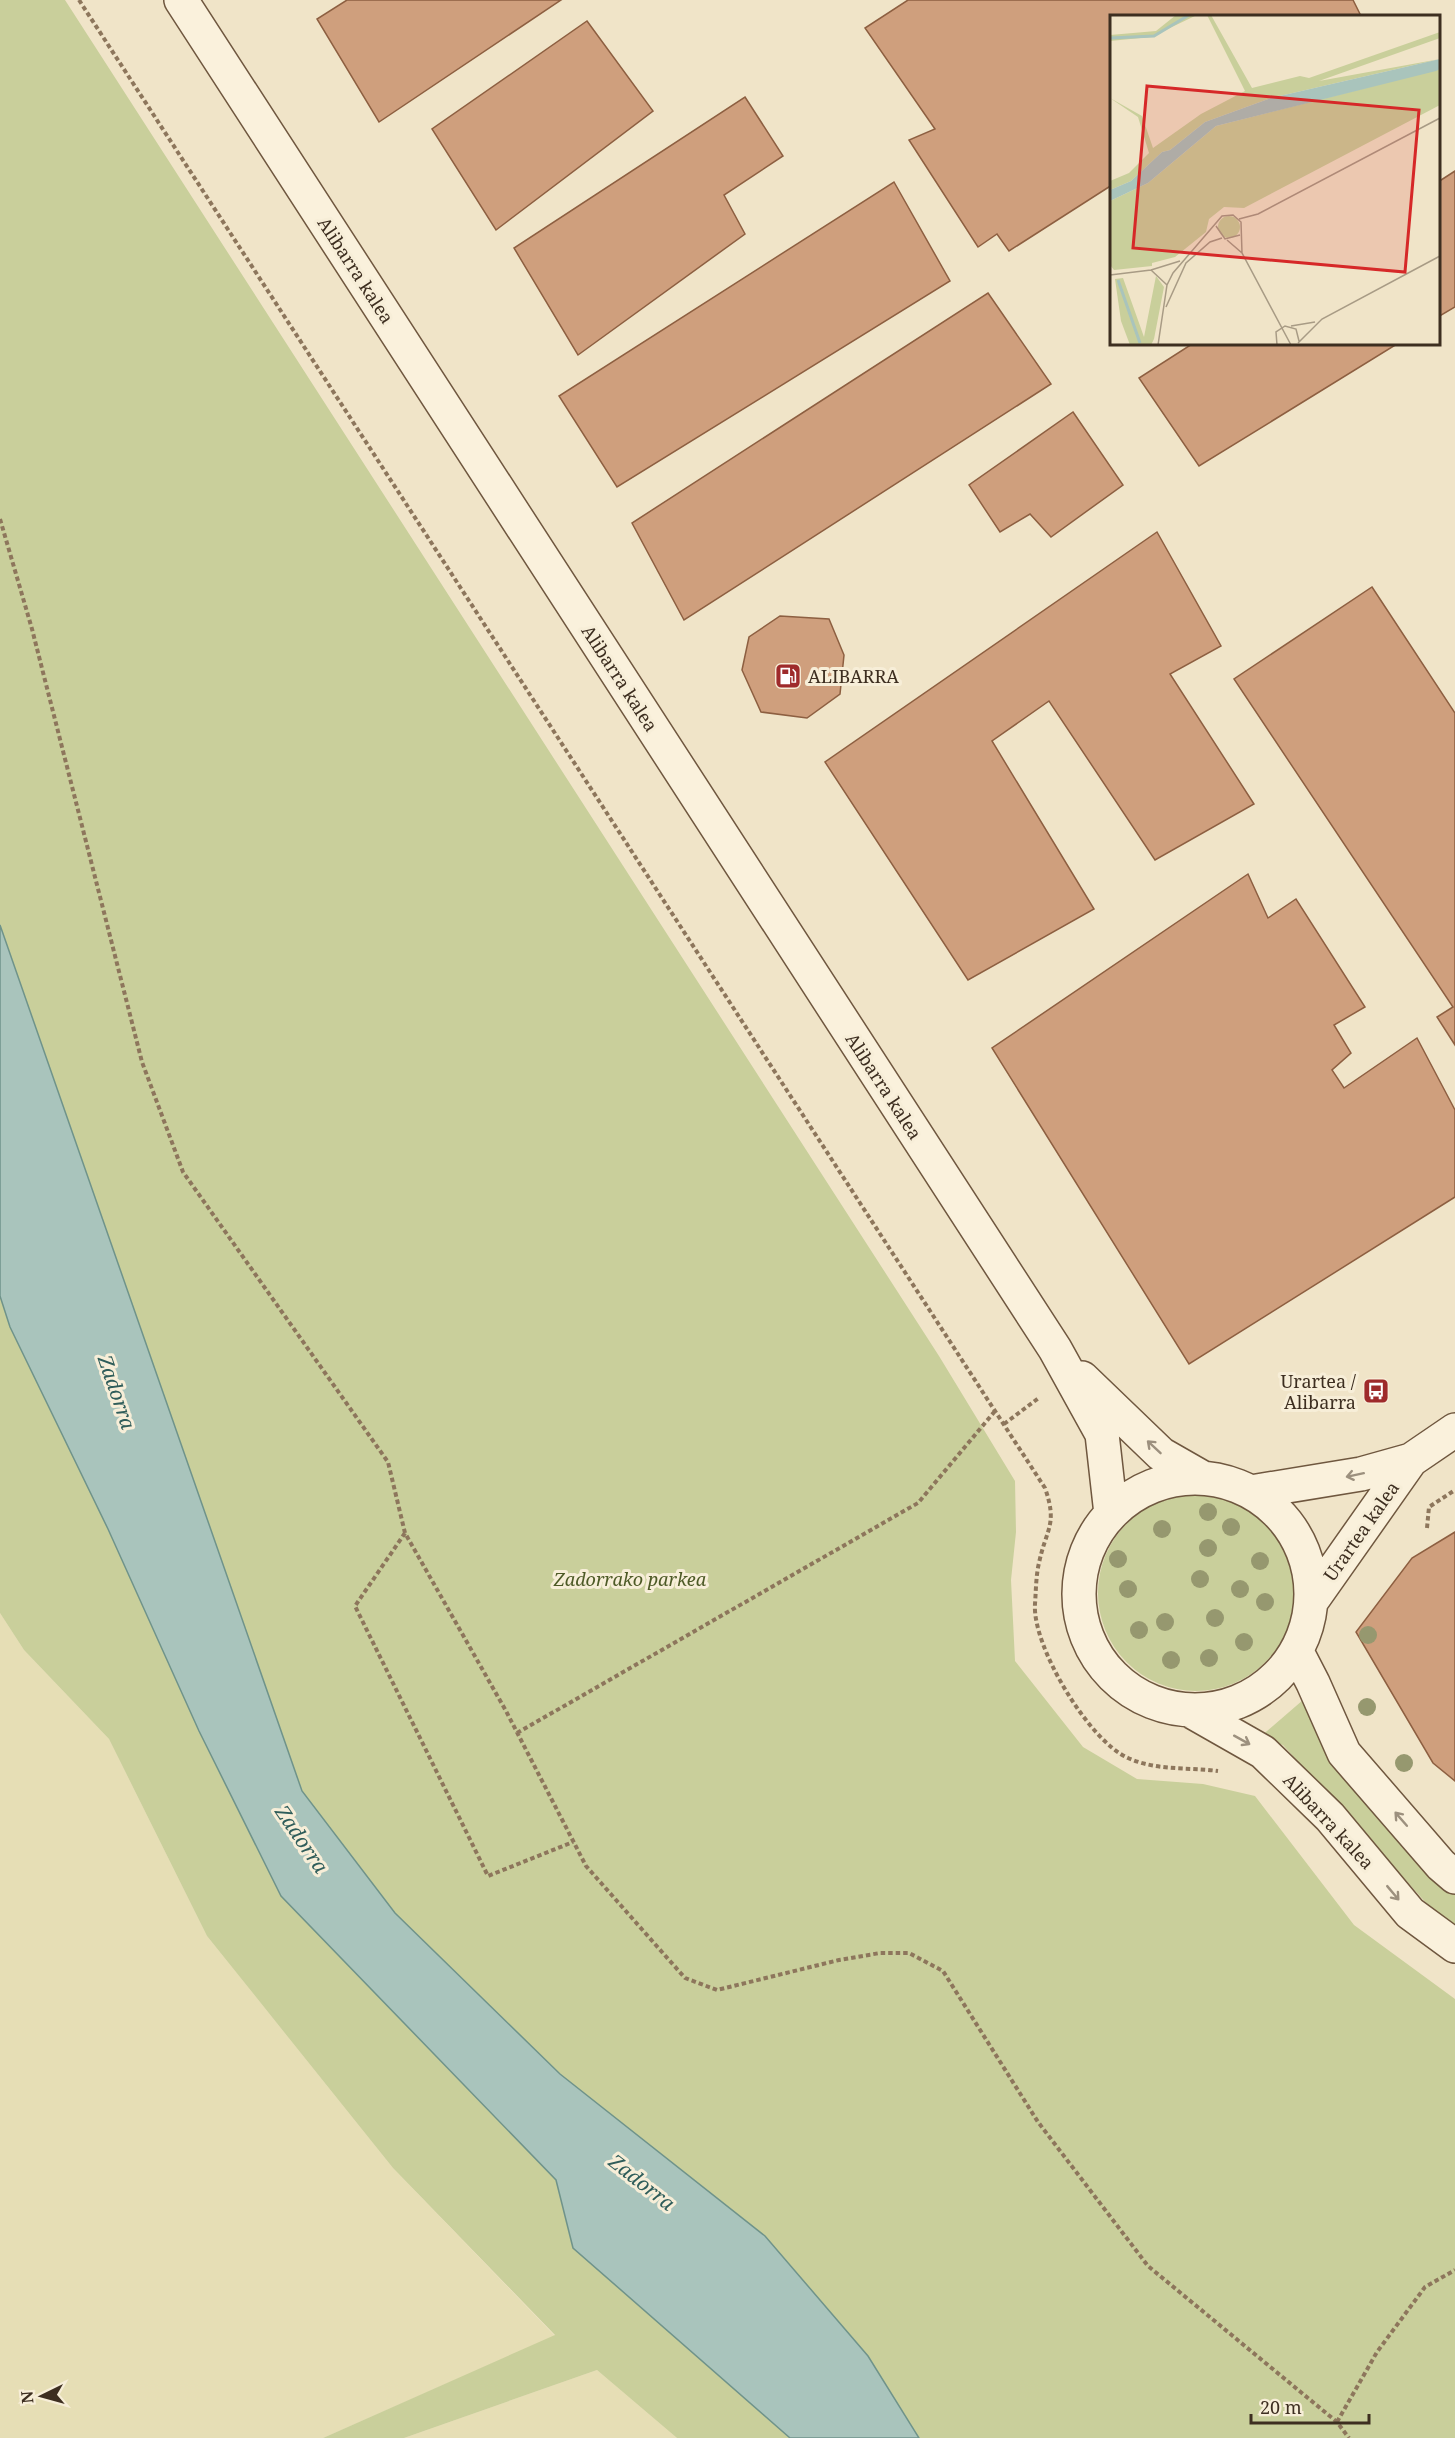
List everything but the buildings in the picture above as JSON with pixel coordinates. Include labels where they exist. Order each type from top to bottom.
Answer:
[{"type":"street","name":"Alibarra kalea","points":[[182,0],[1059,1355],[1102,1434],[1111,1514]]},
{"type":"street","name":"Alibarra kalea","points":[[1059,1355],[1161,1454],[1203,1478]]},
{"type":"street","name":"Urartea kalea","points":[[1251,1492],[1361,1474],[1411,1460],[1455,1430]]},
{"type":"street","name":"Urartea kalea","points":[[1311,1602],[1411,1460]]},
{"type":"street","points":[[1203,1478],[1228,1482],[1251,1492],[1285,1520],[1306,1558],[1311,1602],[1307,1628],[1297,1652],[1269,1684],[1232,1705],[1191,1711],[1158,1705],[1129,1690],[1104,1668],[1087,1639],[1079,1606],[1080,1572],[1091,1541],[1111,1514],[1138,1492],[1169,1480],[1203,1478]]},
{"type":"street","points":[[1297,1652],[1344,1753],[1441,1865],[1455,1877]]},
{"type":"street","name":"Alibarra kalea","points":[[1191,1711],[1263,1752],[1330,1816],[1410,1913],[1455,1946]]},
{"type":"path","points":[[79,0],[994,1411],[918,1503],[517,1733]]},
{"type":"path","points":[[0,519],[35,641],[142,1062],[183,1173],[388,1462],[405,1533],[517,1733],[585,1866],[685,1978],[717,1990],[839,1960],[880,1953],[909,1953],[943,1971],[1038,2122],[1148,2266],[1336,2422],[1349,2438]]},
{"type":"path","points":[[1426,1528],[1429,1507],[1455,1490]]},
{"type":"path","points":[[405,1533],[355,1606],[488,1876],[573,1842]]},
{"type":"path","points":[[1336,2422],[1377,2352],[1425,2287],[1455,2270]]},
{"type":"shaded area","points":[[0,1613],[24,1650],[109,1739],[207,1936],[393,2168],[555,2336],[323,2438],[0,2438]]},
{"type":"shaded area","points":[[597,2370],[677,2438],[404,2438]]},
{"type":"green space","name":"Zadorrako parkea","points":[[0,0],[65,0],[939,1356],[1015,1481],[1016,1532],[1011,1580],[1015,1661],[1083,1747],[1137,1779],[1203,1784],[1255,1796],[1354,1925],[1455,1999],[1455,2438],[919,2438],[868,2356],[765,2236],[560,2074],[395,1913],[302,1791],[0,925]]},
{"type":"green space","points":[[0,1296],[10,1327],[108,1529],[199,1731],[281,1896],[556,2180],[573,2248],[790,2438],[677,2438],[597,2370],[404,2438],[323,2438],[555,2335],[393,2168],[207,1936],[109,1739],[24,1650],[0,1613]]},
{"type":"green space","points":[[1196,1495],[1215,1497],[1242,1507],[1258,1517],[1272,1531],[1286,1556],[1292,1574],[1294,1593],[1292,1612],[1282,1639],[1272,1655],[1258,1669],[1233,1683],[1215,1689],[1196,1691],[1177,1689],[1150,1679],[1134,1669],[1120,1655],[1106,1630],[1100,1612],[1098,1593],[1100,1574],[1110,1547],[1120,1531],[1134,1517],[1159,1503],[1177,1497]]},
{"type":"green space","points":[[1303,1700],[1455,1889],[1455,1929],[1438,1916],[1283,1745],[1260,1737]]},
{"type":"water","name":"Zadorra","points":[[0,925],[302,1791],[395,1913],[560,2074],[765,2236],[868,2356],[919,2438],[790,2438],[573,2248],[556,2180],[281,1896],[199,1731],[108,1529],[10,1327],[0,1296]]},
{"type":"place","name":"ALIBARRA","points":[[788,676]]},
{"type":"place","name":"Urartea / Alibarra","points":[[1376,1391]]}]
